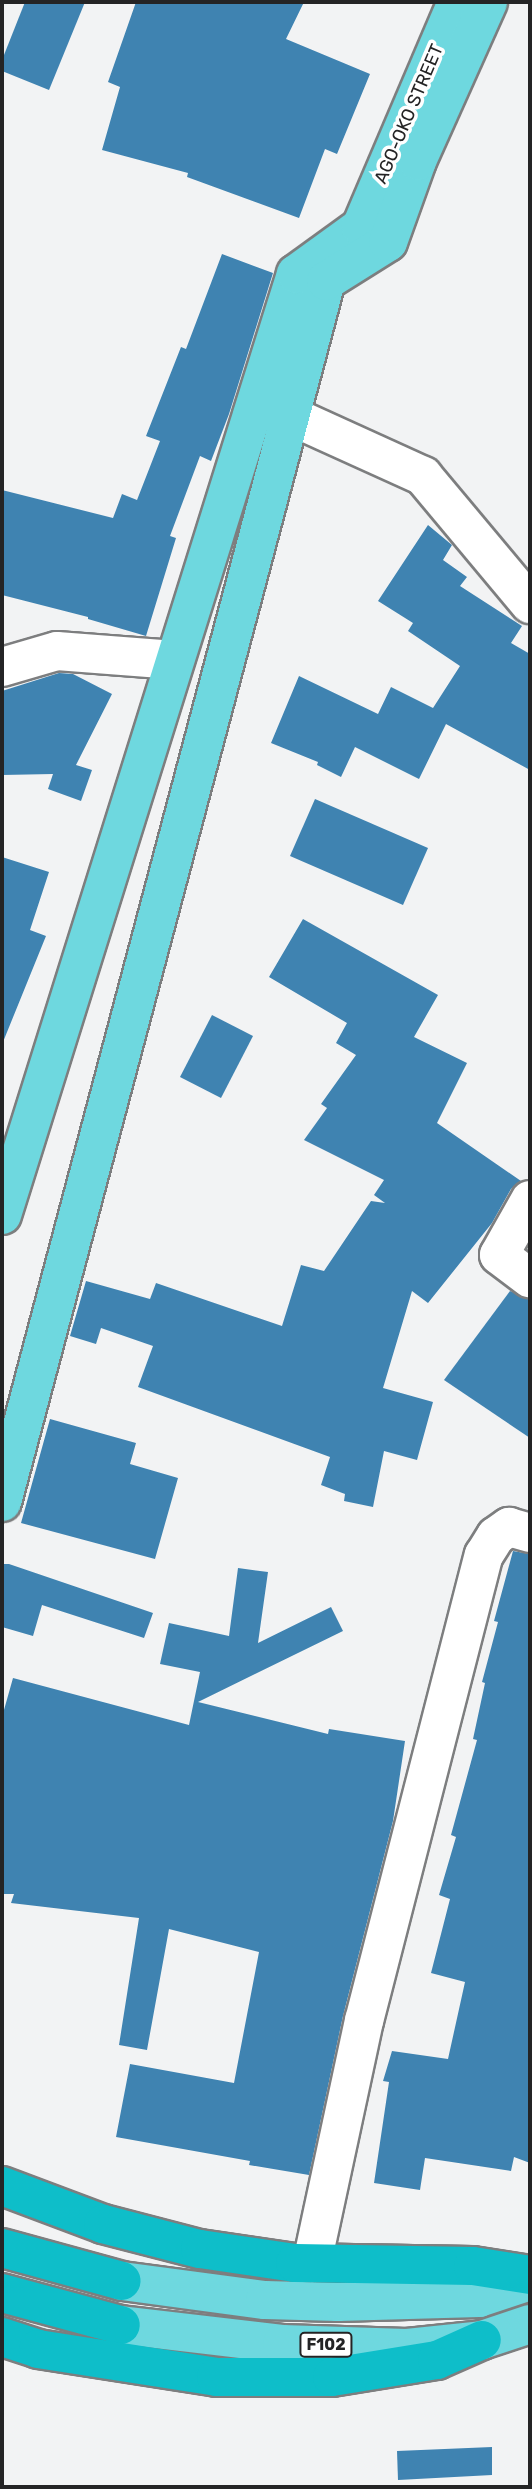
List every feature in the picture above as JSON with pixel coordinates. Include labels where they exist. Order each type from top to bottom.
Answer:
[{"type":"highway","points":[[2,2186],[103,2224],[176,2243],[312,2263],[473,2266],[530,2275]]},
{"type":"highway","points":[[2,2248],[122,2281]]},
{"type":"highway","name":"F102","points":[[2,2293],[121,2325]]},
{"type":"highway","points":[[2,2337],[38,2349],[216,2377],[332,2376],[437,2360],[482,2340]]},
{"type":"main road","name":"AGO-OKO STREET","points":[[374,234],[457,2]]},
{"type":"main road","points":[[2,1215],[176,660],[311,278],[374,234],[417,161],[488,2]]},
{"type":"main road","points":[[2,1502],[291,416],[311,278]]},
{"type":"main road","points":[[122,2281],[265,2300],[338,2302],[479,2298],[530,2281]]},
{"type":"main road","name":"F102","points":[[121,2325],[282,2344],[407,2348],[482,2340],[530,2324]]},
{"type":"street","points":[[291,416],[423,476],[530,604]]},
{"type":"street","points":[[2,667],[57,651],[176,660]]},
{"type":"street","points":[[530,1200],[499,1255],[530,1278]]},
{"type":"street","points":[[312,2263],[363,2021],[484,1555],[496,1536],[509,1527],[530,1533]]},
{"type":"building","points":[[25,2],[85,2],[49,90],[2,71],[2,60]]},
{"type":"building","points":[[136,2],[304,2],[286,39],[370,74],[337,154],[325,149],[299,218],[187,177],[188,173],[102,150],[120,87],[108,82]]},
{"type":"building","points":[[222,254],[273,273],[229,414],[211,461],[200,456],[170,536],[176,538],[146,636],[88,617],[2,595],[2,490],[113,518],[122,494],[137,500],[160,441],[146,436],[181,347],[186,349]]},
{"type":"building","points":[[428,525],[452,545],[443,560],[467,577],[460,586],[522,626],[511,643],[530,654],[530,770],[446,724],[419,779],[355,747],[341,777],[317,765],[318,762],[271,743],[299,676],[378,714],[391,687],[433,708],[460,666],[408,631],[413,623],[378,601]]},
{"type":"building","points":[[59,673],[73,674],[112,694],[76,765],[92,770],[81,801],[48,789],[53,774],[2,775],[2,691]]},
{"type":"building","points":[[315,799],[428,848],[403,905],[290,856]]},
{"type":"building","points":[[2,857],[49,872],[30,930],[46,936],[3,1042]]},
{"type":"building","points":[[303,919],[438,995],[414,1037],[467,1063],[437,1123],[521,1181],[511,1189],[492,1223],[428,1303],[412,1291],[383,1388],[433,1402],[417,1460],[384,1451],[373,1507],[344,1501],[345,1494],[321,1485],[330,1457],[138,1387],[153,1346],[101,1328],[96,1344],[70,1336],[86,1281],[150,1299],[156,1283],[282,1326],[301,1265],[324,1271],[371,1201],[385,1203],[374,1195],[384,1180],[304,1140],[327,1108],[321,1104],[356,1055],[336,1043],[347,1023],[269,977]]},
{"type":"building","points":[[212,1015],[253,1036],[221,1098],[180,1077]]},
{"type":"building","points":[[510,1291],[530,1299],[530,1438],[444,1380]]},
{"type":"building","points":[[50,1419],[136,1443],[130,1464],[178,1478],[155,1559],[21,1523]]},
{"type":"building","points":[[513,1551],[530,1554],[530,2163],[514,2157],[511,2171],[425,2158],[420,2190],[374,2183],[389,2082],[383,2081],[392,2051],[448,2059],[465,1982],[431,1973],[450,1899],[439,1895],[456,1837],[451,1835],[477,1740],[473,1739],[485,1683],[482,1682],[498,1622],[494,1621]]},
{"type":"building","points":[[2,1564],[9,1564],[153,1613],[144,1638],[42,1605],[33,1636],[2,1627]]},
{"type":"building","points":[[238,1568],[268,1572],[258,1643],[331,1607],[343,1631],[198,1702],[328,1734],[329,1729],[405,1741],[393,1821],[343,2016],[309,2175],[249,2165],[250,2161],[116,2137],[130,2064],[234,2083],[259,1952],[169,1929],[147,2050],[119,2045],[139,1918],[11,1903],[14,1894],[2,1894],[2,1717],[13,1678],[189,1725],[200,1672],[160,1664],[169,1623],[229,1636]]},
{"type":"building","points":[[492,2447],[492,2475],[398,2480],[397,2451]]}]
